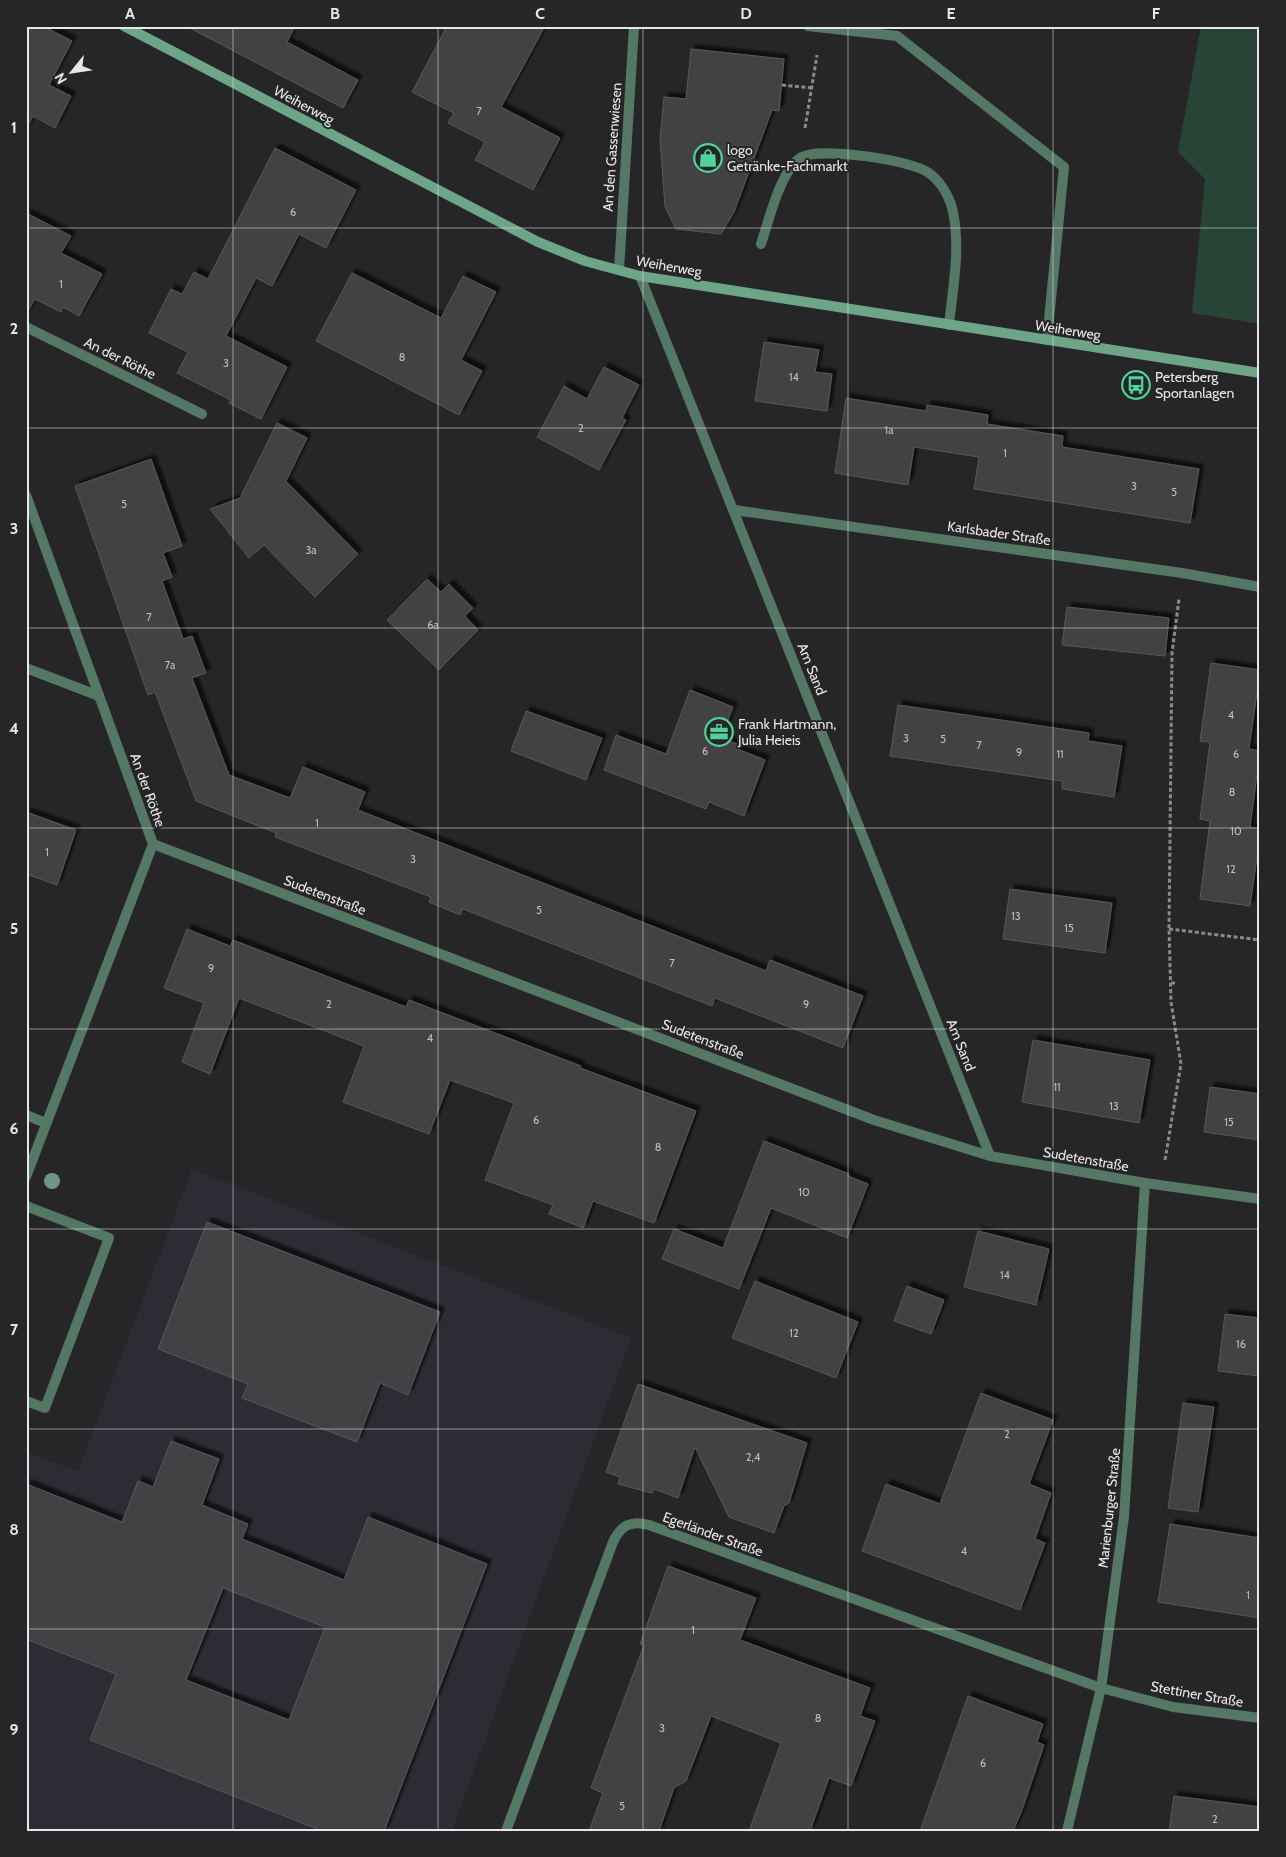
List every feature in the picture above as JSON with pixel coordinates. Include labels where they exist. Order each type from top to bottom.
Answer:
[{"type":"main road","name":"Weiherweg","points":[[124,26],[538,242],[585,261],[640,276],[1260,374]]},
{"type":"street","name":"An den Gassenwiesen","points":[[619,270],[634,26]]},
{"type":"street","points":[[808,26],[897,36],[1064,167],[1047,340]]},
{"type":"street","points":[[761,244],[787,171],[800,158],[815,152],[910,163],[929,172],[940,184],[950,203],[957,238],[948,325]]},
{"type":"street","name":"Am Sand","points":[[640,276],[990,1156]]},
{"type":"street","name":"An der Röthe","points":[[26,327],[202,414]]},
{"type":"street","name":"An der Röthe","points":[[26,495],[153,844],[26,1177]]},
{"type":"street","name":"Karlsbader Straße","points":[[734,510],[1182,573],[1260,587]]},
{"type":"street","points":[[26,668],[99,696]]},
{"type":"street","name":"Sudetenstraße","points":[[153,844],[874,1120],[990,1156],[1145,1183],[1260,1199]]},
{"type":"street","points":[[26,1115],[46,1123]]},
{"type":"street","name":"Marienburger Straße","points":[[1067,1831],[1101,1688],[1124,1517],[1145,1183]]},
{"type":"street","points":[[26,1206],[109,1238],[45,1408],[26,1401]]},
{"type":"street","name":"Egerländer Straße","points":[[506,1831],[613,1542],[619,1530],[628,1524],[639,1522],[649,1525],[1101,1688]]},
{"type":"street","name":"Stettiner Straße","points":[[1101,1688],[1172,1707],[1260,1718]]},
{"type":"path","points":[[800,158],[822,28]]},
{"type":"path","points":[[782,85],[812,88]]},
{"type":"path","points":[[1161,1185],[1181,1064],[1171,1002],[1170,930],[1172,653],[1176,624]]},
{"type":"path","points":[[1170,930],[1260,940]]},
{"type":"path","points":[[1171,983],[1177,983]]},
{"type":"shaded area","points":[[192,1169],[631,1338],[452,1831],[26,1831],[26,1452],[78,1471]]},
{"type":"green space","points":[[1201,26],[1260,26],[1260,324],[1192,313],[1205,179],[1178,152]]},
{"type":"building","points":[[26,26],[43,26],[72,41],[49,85],[71,96],[55,128],[33,116],[26,129]]},
{"type":"building","points":[[186,26],[295,26],[287,42],[358,80],[343,108]]},
{"type":"building","points":[[447,26],[545,26],[501,107],[560,138],[533,190],[475,160],[485,142],[448,123],[454,113],[412,92]]},
{"type":"building","name":"logo Getränke-Fachmarkt","points":[[691,49],[784,59],[779,111],[772,110],[734,212],[721,234],[676,229],[665,207],[660,139],[664,97],[686,99]]},
{"type":"building","points":[[275,148],[356,190],[326,248],[299,234],[272,286],[256,278],[226,336],[287,367],[261,419],[229,403],[231,400],[177,373],[188,352],[149,333],[171,289],[182,294],[194,272],[208,279]]},
{"type":"building","points":[[26,213],[71,236],[61,253],[102,274],[79,316],[63,307],[61,312],[35,299],[26,314]]},
{"type":"building","points":[[352,273],[441,318],[463,276],[496,292],[461,360],[482,371],[459,415],[316,341]]},
{"type":"building","points":[[764,342],[819,350],[815,372],[832,374],[827,411],[755,401]]},
{"type":"building","points":[[604,367],[639,385],[622,418],[626,420],[599,470],[537,437],[564,386],[587,399]]},
{"type":"building","points":[[846,398],[926,411],[927,405],[988,415],[987,424],[1063,436],[1062,447],[1199,469],[1190,523],[974,489],[979,457],[914,447],[908,485],[835,473]]},
{"type":"building","points":[[277,423],[307,438],[286,481],[358,554],[315,597],[264,545],[249,558],[210,509],[240,498]]},
{"type":"building","points":[[151,459],[182,546],[163,553],[172,577],[162,581],[183,639],[192,636],[206,673],[192,678],[229,775],[290,798],[303,767],[365,792],[358,810],[766,971],[770,960],[863,996],[843,1048],[715,998],[712,1006],[463,909],[460,915],[429,902],[431,897],[275,837],[276,833],[196,801],[155,692],[148,695],[75,486]]},
{"type":"building","points":[[427,579],[441,592],[449,584],[473,608],[465,616],[478,630],[439,670],[387,620]]},
{"type":"building","points":[[1067,607],[1169,618],[1165,656],[1062,645]]},
{"type":"building","points":[[1211,663],[1260,670],[1249,749],[1260,751],[1250,827],[1260,829],[1260,835],[1250,906],[1200,899],[1210,821],[1200,819],[1210,742],[1200,741]]},
{"type":"building","points":[[690,690],[733,707],[721,738],[737,744],[735,748],[765,760],[744,816],[709,802],[706,809],[604,770],[616,735],[666,754]]},
{"type":"building","points":[[898,705],[1089,733],[1088,741],[1122,746],[1114,797],[1062,789],[1062,781],[890,756]]},
{"type":"building","points":[[526,711],[602,738],[586,780],[511,751]]},
{"type":"building","points":[[26,812],[76,830],[57,885],[26,874]]},
{"type":"building","points":[[1010,889],[1112,903],[1105,953],[1003,939]]},
{"type":"building","points":[[187,929],[230,946],[233,940],[406,1007],[409,1000],[581,1066],[580,1068],[696,1111],[654,1223],[593,1201],[583,1228],[549,1214],[553,1205],[485,1180],[514,1103],[450,1080],[429,1134],[343,1102],[364,1046],[239,998],[210,1074],[182,1062],[204,1003],[164,988]]},
{"type":"building","points":[[1033,1040],[1150,1060],[1139,1123],[1022,1102]]},
{"type":"building","points":[[1210,1087],[1260,1094],[1260,1140],[1204,1132]]},
{"type":"building","points":[[764,1141],[849,1174],[848,1176],[868,1184],[847,1238],[771,1208],[739,1289],[662,1259],[674,1229],[723,1248]]},
{"type":"building","points":[[207,1222],[440,1312],[408,1395],[380,1383],[357,1442],[242,1398],[248,1384],[158,1349]]},
{"type":"building","points":[[978,1231],[1049,1249],[1036,1305],[964,1287]]},
{"type":"building","points":[[755,1281],[858,1322],[836,1378],[732,1338]]},
{"type":"building","points":[[907,1286],[944,1300],[931,1334],[894,1321]]},
{"type":"building","points":[[1225,1314],[1260,1318],[1260,1376],[1218,1371]]},
{"type":"building","points":[[638,1384],[807,1443],[789,1503],[784,1506],[774,1533],[729,1517],[695,1447],[678,1498],[654,1489],[652,1493],[618,1484],[620,1477],[606,1472]]},
{"type":"building","points":[[981,1393],[1053,1420],[1029,1484],[1051,1493],[1035,1539],[1045,1543],[1020,1610],[862,1551],[886,1484],[940,1504]]},
{"type":"building","points":[[1183,1403],[1214,1407],[1198,1512],[1168,1508]]},
{"type":"building","points":[[171,1441],[219,1459],[202,1505],[248,1524],[242,1539],[344,1580],[368,1517],[487,1564],[384,1831],[323,1831],[90,1740],[116,1674],[26,1639],[26,1484],[122,1522],[138,1481],[153,1487]],"holes":[[[223,1588],[325,1627],[289,1720],[186,1680]]]},
{"type":"building","points":[[1170,1524],[1260,1538],[1260,1618],[1158,1602]]},
{"type":"building","points":[[668,1566],[756,1598],[740,1640],[870,1688],[860,1716],[875,1721],[851,1786],[829,1778],[810,1831],[749,1831],[781,1743],[711,1716],[686,1781],[674,1788],[659,1831],[589,1831],[603,1793],[591,1788],[644,1645],[640,1644]]},
{"type":"building","points":[[968,1696],[1043,1724],[1037,1742],[1044,1745],[1022,1810],[1013,1831],[920,1831]]},
{"type":"building","points":[[1174,1796],[1260,1807],[1260,1831],[1169,1831]]},
{"type":"place","name":"logo Getränke-Fachmarkt","points":[[708,158]]},
{"type":"place","name":"Petersberg Sportanlagen","points":[[1136,385]]},
{"type":"place","name":"Frank Hartmann, Julia Heieis","points":[[719,732]]}]
